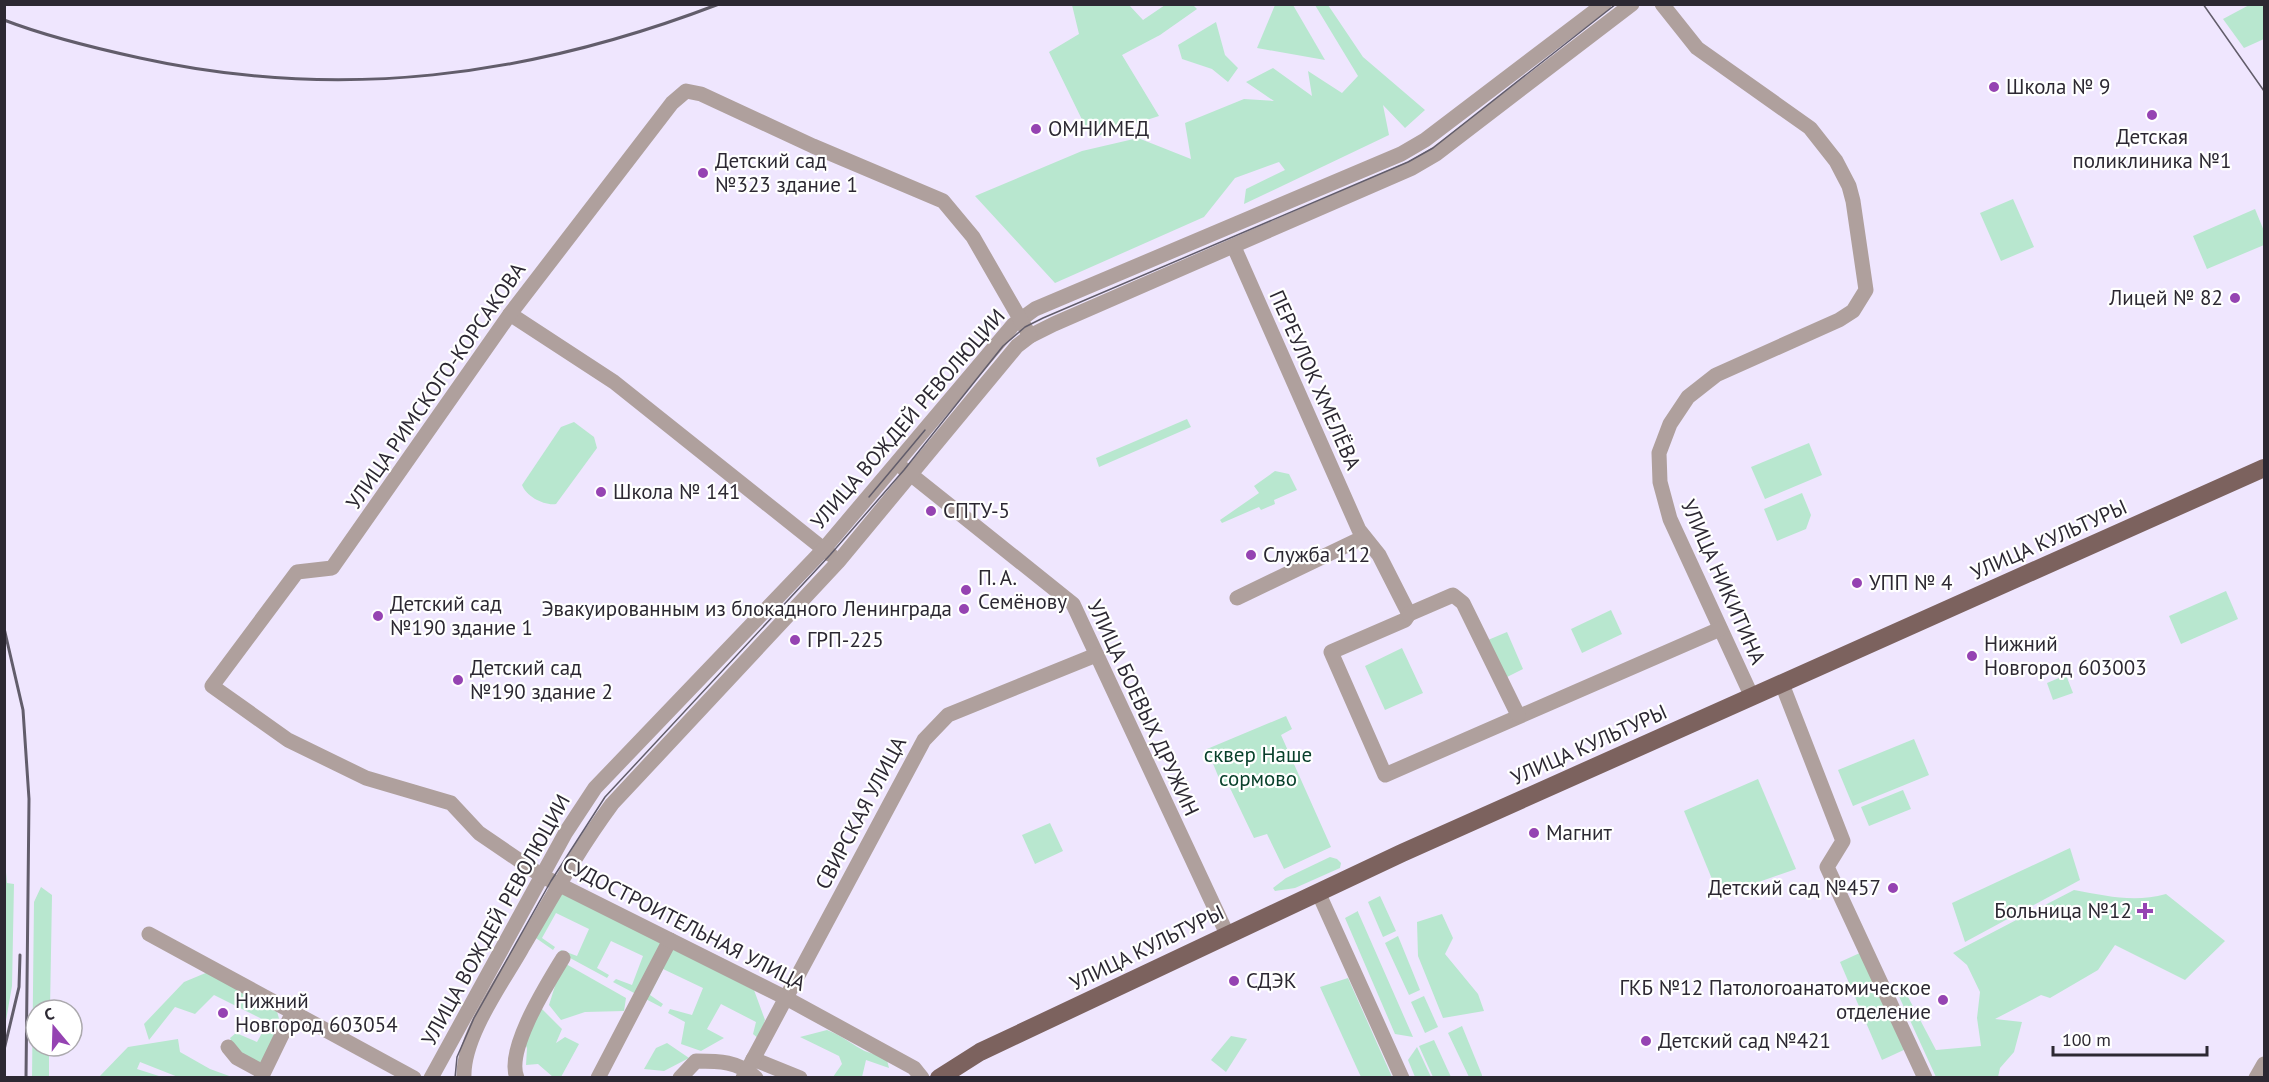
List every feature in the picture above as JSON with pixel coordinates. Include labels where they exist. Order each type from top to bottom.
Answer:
[{"type":"main road","name":"УЛИЦА КУЛЬТУРЫ","points":[[939,1077],[980,1052],[1318,892],[2265,468]]},
{"type":"street","name":"УЛИЦА ВОЖДЕЙ РЕВОЛЮЦИИ","points":[[431,1077],[566,832],[595,788],[824,550],[984,356],[1021,318],[1035,309],[1401,154],[1434,134],[1604,4]]},
{"type":"street","name":"УЛИЦА ВОЖДЕЙ РЕВОЛЮЦИИ","points":[[464,1077],[469,1049],[483,1016],[582,844],[612,804],[838,562],[912,475],[1001,362],[1030,336],[1412,168],[1436,154],[1632,4]]},
{"type":"street","name":"УЛИЦА НИКИТИНА","points":[[1662,4],[1697,48],[1810,128],[1825,145],[1849,186],[1863,255],[1866,290],[1853,311],[1839,320],[1716,375],[1688,397],[1670,424],[1659,453],[1660,482],[1670,519],[1752,697]]},
{"type":"street","name":"УЛИЦА РИМСКОГО-КОРСАКОВА","points":[[212,686],[297,572],[332,568],[510,314],[672,103],[686,91],[701,93],[813,146],[943,201],[973,237],[1021,318]]},
{"type":"street","name":"ПЕРЕУЛОК ХМЕЛЁВА","points":[[1233,247],[1361,534],[1379,555],[1409,614]]},
{"type":"street","points":[[510,314],[614,382],[838,562]]},
{"type":"street","points":[[1021,318],[1030,336]]},
{"type":"street","name":"УЛИЦА БОЕВЫХ ДРУЖИН","points":[[897,463],[1073,604],[1227,934]]},
{"type":"street","points":[[1237,598],[1361,534]]},
{"type":"street","points":[[1518,716],[1462,603],[1453,595],[1409,614],[1405,620],[1332,652],[1385,775],[1720,629]]},
{"type":"street","name":"СВИРСКАЯ УЛИЦА","points":[[750,1071],[786,998],[924,740],[948,715],[1096,655]]},
{"type":"street","points":[[1782,684],[1843,841],[1827,867],[1925,1077]]},
{"type":"street","name":"СУДОСТРОИТЕЛЬНАЯ УЛИЦА","points":[[212,686],[297,745],[366,778],[451,803],[479,833],[542,876],[786,998],[914,1068],[922,1077]]},
{"type":"street","points":[[1318,892],[1401,1077]]},
{"type":"street","points":[[149,933],[414,1077]]},
{"type":"street","points":[[598,1077],[670,940]]},
{"type":"street","points":[[517,1077],[513,1068],[527,1020],[563,958]]},
{"type":"street","points":[[228,1047],[237,1058],[262,1075],[293,1012]]},
{"type":"street","points":[[680,1077],[696,1061],[722,1061],[750,1071],[800,1077]]},
{"type":"street","points":[[2256,1077],[2265,1064]]},
{"type":"green space","points":[[2251,4],[2264,5],[2264,39],[2244,48],[2223,19]]},
{"type":"green space","points":[[1072,5],[1129,5],[1143,20],[1165,5],[1193,5],[1197,9],[1160,35],[1122,55],[1159,116],[1091,138],[1049,52],[1079,34]]},
{"type":"green space","points":[[1275,5],[1293,5],[1325,60],[1257,48]]},
{"type":"green space","points":[[1315,5],[1328,5],[1363,57],[1425,110],[1405,128],[1383,105],[1389,135],[1244,204],[1246,189],[1285,170],[1279,162],[1235,178],[1204,217],[1055,283],[975,196],[1082,151],[1138,138],[1191,159],[1185,123],[1244,99],[1274,101],[1246,82],[1273,68],[1312,96],[1308,71],[1342,93],[1358,76]]},
{"type":"green space","points":[[1216,22],[1225,55],[1238,68],[1228,82],[1212,69],[1182,59],[1178,45]]},
{"type":"green space","points":[[2013,199],[2034,247],[2001,261],[1980,213]]},
{"type":"green space","points":[[2255,209],[2264,231],[2264,245],[2207,269],[2193,236]]},
{"type":"green space","points":[[1187,419],[1191,427],[1099,467],[1096,458]]},
{"type":"green space","points":[[574,422],[594,437],[597,448],[556,504],[541,502],[527,493],[522,485],[561,427]]},
{"type":"green space","points":[[1809,443],[1822,475],[1765,499],[1751,467]]},
{"type":"green space","points":[[1275,471],[1289,474],[1297,490],[1274,500],[1275,504],[1261,510],[1259,507],[1222,523],[1220,520],[1259,493],[1254,486]]},
{"type":"green space","points":[[1802,493],[1811,515],[1806,529],[1777,541],[1764,509]]},
{"type":"green space","points":[[2226,591],[2238,619],[2181,644],[2169,616]]},
{"type":"green space","points":[[1611,610],[1622,634],[1582,653],[1571,629]]},
{"type":"green space","points":[[1507,632],[1523,669],[1505,678],[1488,640]]},
{"type":"green space","points":[[1402,648],[1423,693],[1385,710],[1365,666]]},
{"type":"green space","points":[[2066,675],[2073,693],[2053,700],[2047,683]]},
{"type":"green space","name":"сквер Наше сормово","points":[[1286,716],[1292,729],[1281,735],[1331,847],[1284,869],[1267,834],[1254,838],[1229,786],[1223,788],[1207,749]]},
{"type":"green space","points":[[1914,739],[1929,775],[1853,806],[1838,770]]},
{"type":"green space","points":[[1758,779],[1796,869],[1719,896],[1684,811]]},
{"type":"green space","points":[[1903,790],[1911,809],[1869,826],[1861,807]]},
{"type":"green space","points":[[1050,823],[1063,851],[1035,864],[1022,835]]},
{"type":"green space","points":[[2070,848],[2080,880],[1965,942],[1952,903]]},
{"type":"green space","points":[[1330,857],[1341,863],[1340,868],[1295,888],[1275,891],[1273,888],[1286,878]]},
{"type":"green space","points":[[5,862],[7,883],[14,884],[12,986],[5,1026]]},
{"type":"green space","points":[[41,887],[52,895],[50,998],[33,998],[34,902]]},
{"type":"green space","points":[[560,890],[754,990],[765,1020],[759,1039],[753,1034],[756,1022],[721,1004],[707,1029],[724,1038],[701,1051],[681,1044],[685,1022],[668,1013],[670,1009],[692,1015],[703,988],[663,969],[650,995],[663,1004],[661,1007],[613,982],[616,979],[632,985],[643,956],[611,941],[597,968],[609,975],[607,978],[559,952],[561,950],[577,956],[589,929],[556,913],[542,938],[555,947],[553,950],[533,936]]},
{"type":"green space","points":[[2074,890],[2132,898],[2166,894],[2225,941],[2185,980],[2115,945],[2098,970],[2050,998],[2041,995],[1995,1019],[2022,1022],[2014,1052],[2000,1068],[1998,1077],[1936,1077],[1897,992],[1907,995],[1936,1050],[1981,1046],[1977,1018],[1980,992],[1967,965],[1953,953]]},
{"type":"green space","points":[[1380,896],[1396,931],[1383,937],[1368,902]]},
{"type":"green space","points":[[1358,911],[1413,1037],[1395,1034],[1345,918]]},
{"type":"green space","points":[[1442,914],[1453,938],[1445,954],[1478,994],[1484,1011],[1443,1018],[1418,956],[1417,922]]},
{"type":"green space","points":[[1398,936],[1420,990],[1409,995],[1385,943]]},
{"type":"green space","points":[[1862,952],[1906,1049],[1882,1060],[1840,962]]},
{"type":"green space","points":[[566,964],[626,998],[624,1011],[585,1012],[561,1020],[549,1005],[559,973]]},
{"type":"green space","points":[[208,972],[276,1008],[282,1029],[266,1057],[257,1066],[237,1054],[230,1038],[236,1033],[257,1042],[268,1022],[214,995],[195,1014],[175,1007],[149,1040],[144,1024],[184,982]]},
{"type":"green space","points":[[1348,978],[1392,1077],[1361,1077],[1320,987]]},
{"type":"green space","points":[[1424,996],[1438,1027],[1425,1033],[1411,1002]]},
{"type":"green space","points":[[540,1007],[562,1029],[556,1043],[565,1037],[579,1044],[561,1077],[553,1077],[538,1064],[526,1065],[527,1048],[518,1031]]},
{"type":"green space","points":[[1462,1026],[1482,1077],[1469,1077],[1448,1033]]},
{"type":"green space","points":[[827,1030],[864,1051],[884,1058],[889,1068],[866,1060],[862,1077],[833,1077],[842,1064],[839,1056],[800,1037]]},
{"type":"green space","points":[[1231,1036],[1247,1039],[1226,1072],[1211,1060]]},
{"type":"green space","points":[[178,1039],[180,1052],[210,1069],[232,1077],[178,1077],[140,1062],[137,1069],[162,1077],[99,1077],[128,1047]]},
{"type":"green space","points":[[1434,1040],[1451,1077],[1433,1077],[1419,1046]]},
{"type":"green space","points":[[667,1043],[689,1058],[664,1071],[644,1069],[656,1048]]},
{"type":"green space","points":[[1417,1047],[1431,1077],[1415,1077],[1408,1060]]},
{"type":"green space","points":[[32,1058],[49,1058],[49,1077],[32,1078]]},
{"type":"tram line","points":[[455,1078],[457,1057],[474,1018],[551,881],[605,797],[830,555],[904,470],[1003,346],[1025,327],[1043,318],[1408,162],[1433,148],[1616,4]]},
{"type":"tram line","points":[[2203,4],[2264,91]]},
{"type":"tram line","points":[[869,497],[925,430]]},
{"type":"railway","points":[[4,20],[88,46],[214,71],[288,78],[361,79],[433,75],[505,65],[576,49],[648,29],[719,4]]},
{"type":"railway","points":[[4,628],[23,710],[29,799],[26,1078]]},
{"type":"railway","points":[[4,1050],[19,987],[20,955]]},
{"type":"place","name":"Школа № 9","points":[[1994,87]]},
{"type":"place","name":"Детская поликлиника №1","points":[[2152,115]]},
{"type":"place","name":"ОМНИМЕД","points":[[1036,129]]},
{"type":"place","name":"Детский сад №323 здание 1","points":[[703,173]]},
{"type":"place","name":"Лицей № 82","points":[[2235,298]]},
{"type":"place","name":"Школа № 141","points":[[601,492]]},
{"type":"place","name":"СПТУ-5","points":[[931,511]]},
{"type":"place","name":"Служба 112","points":[[1251,555]]},
{"type":"place","name":"УПП № 4","points":[[1857,583]]},
{"type":"place","name":"П. А. Семёнову","points":[[966,590]]},
{"type":"place","name":"Эвакуированным из блокадного Ленинграда","points":[[964,609]]},
{"type":"place","name":"Детский сад №190 здание 1","points":[[378,616]]},
{"type":"place","name":"ГРП-225","points":[[795,640]]},
{"type":"place","name":"Нижний Новгород 603003","points":[[1972,656]]},
{"type":"place","name":"Детский сад №190 здание 2","points":[[458,680]]},
{"type":"place","name":"Магнит","points":[[1534,833]]},
{"type":"place","name":"Детский сад №457","points":[[1893,888]]},
{"type":"place","name":"Больница №12","points":[[2145,911]]},
{"type":"place","name":"СДЭК","points":[[1234,981]]},
{"type":"place","name":"ГКБ №12 Патологоанатомическое отделение","points":[[1943,1000]]},
{"type":"place","name":"Нижний Новгород 603054","points":[[223,1013]]},
{"type":"place","name":"Детский сад №421","points":[[1646,1041]]}]
